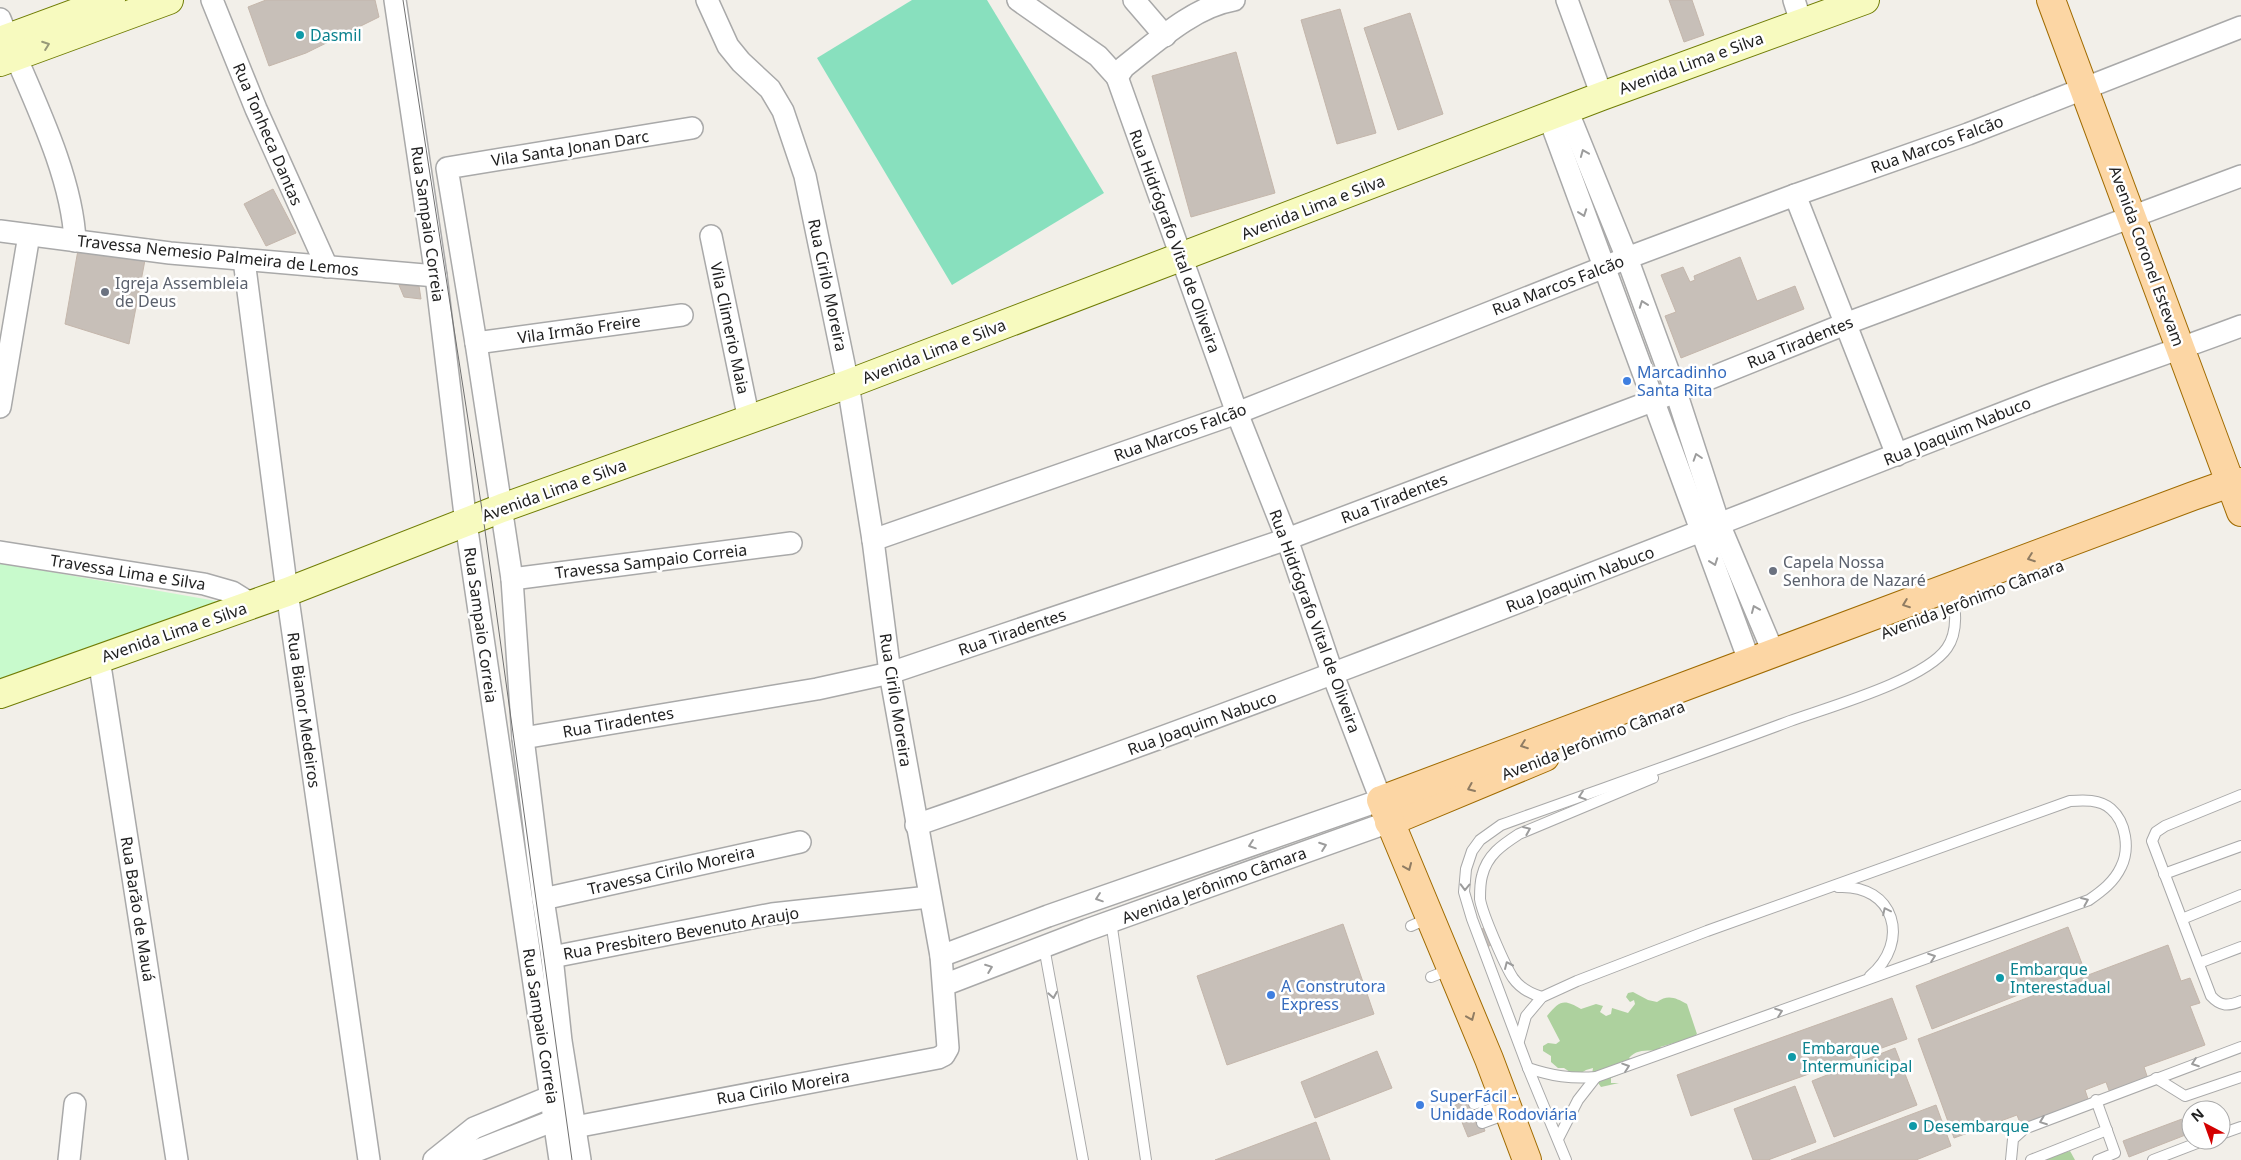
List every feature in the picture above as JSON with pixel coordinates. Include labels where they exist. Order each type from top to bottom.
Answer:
[{"type":"main road","points":[[4,43],[111,0]]},
{"type":"main road","points":[[4,43],[169,0]]},
{"type":"main road","name":"Avenida Lima e Silva","points":[[0,694],[253,605],[502,508],[848,384],[1558,114],[1798,11],[1865,0]]},
{"type":"main road","name":"Avenida Coronel Estevam","points":[[2051,0],[2181,349],[2238,493]]},
{"type":"main road","name":"Avenida Jerônimo Câmara","points":[[1385,811],[1553,753],[1954,597],[2238,493]]},
{"type":"main road","name":"Avenida Jerônimo Câmara","points":[[1385,811],[1762,658],[1954,597]]},
{"type":"main road","name":"Rua Hidrógrafo Vital de Oliveira","points":[[1385,811],[1420,922],[1441,973],[1505,1103],[1527,1160]]},
{"type":"street","name":"Rua Tonheca Dantas","points":[[212,0],[256,109],[327,266]]},
{"type":"street","name":"Rua Sampaio Correia","points":[[395,0],[436,276],[466,523],[560,1160]]},
{"type":"street","name":"Rua Cirilo Moreira","points":[[575,1127],[938,1058],[944,1055],[948,1048],[941,956],[890,674],[873,540],[848,384],[805,176],[783,111],[770,89],[741,62],[728,46],[707,0]]},
{"type":"street","points":[[1018,0],[1098,56],[1118,77],[1124,67],[1165,36],[1206,10],[1234,0]]},
{"type":"street","points":[[1134,0],[1165,36]]},
{"type":"street","points":[[1567,0],[1602,96]]},
{"type":"street","name":"Rua Marcos Falcão","points":[[873,540],[1236,413],[1627,258],[1795,195],[1968,134],[2241,27]]},
{"type":"street","points":[[4,43],[56,154],[69,200],[75,241]]},
{"type":"street","name":"Rua Hidrógrafo Vital de Oliveira","points":[[1118,77],[1236,413],[1287,539],[1333,675],[1385,811]]},
{"type":"street","points":[[1558,114],[1627,258],[1676,392],[1711,528]]},
{"type":"street","points":[[1558,114],[1603,268],[1653,400],[1711,528],[1762,658]]},
{"type":"street","name":"Vila Santa Jonan Darc","points":[[447,168],[692,128]]},
{"type":"street","name":"Rua Sampaio Correia","points":[[447,168],[512,579],[523,738],[552,957],[561,1041],[580,1160]]},
{"type":"street","name":"Rua Tiradentes","points":[[523,738],[817,689],[890,674],[1287,539],[1676,392],[1845,324],[2241,176]]},
{"type":"street","points":[[1795,195],[1897,455]]},
{"type":"street","name":"Travessa Nemesio Palmeira de Lemos","points":[[0,231],[244,260],[436,276]]},
{"type":"street","points":[[0,407],[29,235]]},
{"type":"street","name":"Vila Climerio Maia","points":[[711,236],[749,420]]},
{"type":"street","name":"Rua Bianor Medeiros","points":[[244,260],[286,592],[369,1160]]},
{"type":"street","name":"Vila Irmão Freire","points":[[476,343],[682,315]]},
{"type":"street","name":"Rua Joaquim Nabuco","points":[[916,825],[1050,779],[1333,675],[2038,400],[2241,326]]},
{"type":"street","name":"Travessa Sampaio Correia","points":[[512,579],[791,543]]},
{"type":"street","name":"Travessa Lima e Silva","points":[[0,552],[204,584],[232,592],[253,605]]},
{"type":"street","name":"Rua Barão de Mauá","points":[[99,659],[178,1160]]},
{"type":"street","name":"Avenida Jerônimo Câmara","points":[[944,985],[1111,922],[1385,811]]},
{"type":"street","name":"Avenida Jerônimo Câmara","points":[[941,956],[1048,916],[1385,811]]},
{"type":"street","name":"Travessa Cirilo Moreira","points":[[543,899],[800,842]]},
{"type":"street","name":"Rua Presbitero Bevenuto Araujo","points":[[552,957],[772,914],[929,897]]},
{"type":"street","points":[[434,1160],[474,1128],[552,1096]]},
{"type":"street","points":[[70,1160],[75,1104]]},
{"type":"street","points":[[453,1160],[555,1120]]},
{"type":"lane","points":[[1566,1160],[1528,1068],[1464,892],[1466,869],[1472,851],[1480,840],[1501,825],[1904,678],[1926,666],[1947,648],[1954,634],[1954,597]]},
{"type":"lane","points":[[1542,996],[1530,993],[1514,979],[1480,901],[1481,878],[1487,862],[1499,847],[1519,834],[1554,818],[1793,720]]},
{"type":"lane","points":[[2241,795],[2165,826],[2156,832],[2152,841],[2211,996],[2217,1002],[2228,1006],[2241,1001]]},
{"type":"lane","points":[[1519,1041],[1526,1016],[1542,996],[1829,887],[2070,801],[2099,802],[2111,808],[2124,830],[2126,841],[2122,866],[2104,890],[2089,900],[1596,1077],[1575,1079],[1552,1076],[1528,1068]]},
{"type":"lane","points":[[2164,874],[2241,846]]},
{"type":"lane","points":[[1829,887],[1850,886],[1864,890],[1875,895],[1888,913],[1894,931],[1890,952],[1882,966],[1863,981]]},
{"type":"lane","points":[[2182,919],[2241,895]]},
{"type":"lane","points":[[1111,922],[1135,1056],[1146,1160]]},
{"type":"lane","points":[[1044,947],[1083,1160]]},
{"type":"lane","points":[[2199,963],[2241,947]]},
{"type":"lane","points":[[1630,961],[1634,971]]},
{"type":"lane","points":[[2011,1160],[2010,1147],[2013,1139],[2024,1128],[2241,1047]]},
{"type":"lane","points":[[1558,1139],[1578,1100],[1596,1077]]},
{"type":"lane","points":[[2156,1078],[2185,1096],[2241,1077]]},
{"type":"lane","points":[[2096,1100],[2115,1153],[2098,1160]]},
{"type":"lane","points":[[1505,1103],[1478,1114],[1505,1103]]},
{"type":"lane","points":[[2031,1160],[2107,1130]]},
{"type":"lane","points":[[2153,1160],[2181,1149]]},
{"type":"green space","points":[[912,0],[987,0],[1104,193],[952,285],[817,58]]},
{"type":"green space","points":[[0,563],[222,602],[0,683]]},
{"type":"green space","points":[[1633,992],[1648,1000],[1657,1002],[1665,998],[1672,998],[1687,1004],[1697,1034],[1692,1038],[1660,1047],[1665,1050],[1637,1052],[1629,1058],[1633,1060],[1633,1069],[1611,1078],[1611,1083],[1619,1083],[1601,1087],[1592,1074],[1593,1068],[1576,1076],[1564,1068],[1558,1068],[1551,1062],[1551,1056],[1543,1051],[1543,1046],[1548,1043],[1556,1044],[1560,1041],[1547,1016],[1555,1007],[1566,1003],[1581,1009],[1596,1004],[1603,1006],[1600,1012],[1606,1016],[1611,1014],[1612,1008],[1628,1013],[1635,1004],[1634,1000],[1630,1002],[1626,997],[1628,993]]},
{"type":"green space","points":[[2070,1151],[2075,1160],[2039,1160]]},
{"type":"building","name":"Dasmil","points":[[266,0],[375,0],[379,17],[306,53],[269,66],[248,7]]},
{"type":"building","points":[[1669,0],[1692,0],[1704,35],[1684,42]]},
{"type":"building","points":[[1340,9],[1376,133],[1337,144],[1301,20]]},
{"type":"building","points":[[1410,13],[1443,114],[1398,130],[1364,28]]},
{"type":"building","points":[[1236,52],[1275,193],[1191,217],[1152,76]]},
{"type":"building","points":[[273,189],[296,233],[266,246],[244,204]]},
{"type":"building","name":"Igreja Assembleia de Deus","points":[[78,250],[145,260],[129,344],[65,324]]},
{"type":"building","points":[[1740,257],[1757,301],[1795,286],[1804,309],[1681,358],[1665,316],[1676,312],[1661,275],[1683,267],[1690,282],[1695,280],[1694,276]]},
{"type":"building","points":[[399,285],[419,286],[421,299],[404,297]]},
{"type":"building","points":[[1343,924],[1374,1014],[1227,1065],[1197,976]]},
{"type":"building","points":[[1488,926],[1495,943],[1487,947],[1480,930]]},
{"type":"building","name":"Embarque Interestadual","points":[[2068,927],[2084,969],[1932,1029],[1916,986]]},
{"type":"building","points":[[2168,945],[2181,981],[2190,978],[2200,1003],[2190,1006],[2205,1045],[2144,1067],[2148,1079],[2110,1093],[2106,1082],[2085,1090],[2089,1102],[2022,1128],[2017,1115],[1954,1138],[1918,1039]]},
{"type":"building","name":"Embarque Intermunicipal","points":[[1892,998],[1907,1039],[1691,1116],[1677,1075]]},
{"type":"building","points":[[1895,1048],[1917,1105],[1834,1137],[1812,1081]]},
{"type":"building","points":[[1377,1051],[1392,1088],[1315,1118],[1301,1082]]},
{"type":"building","points":[[1795,1086],[1816,1142],[1768,1160],[1753,1160],[1734,1109]]},
{"type":"building","points":[[1472,1098],[1485,1131],[1468,1137],[1455,1105]]},
{"type":"building","name":"Desembarque","points":[[1936,1105],[1951,1146],[1916,1160],[1791,1160]]},
{"type":"building","points":[[2181,1119],[2181,1137],[2129,1157],[2123,1141]]},
{"type":"building","points":[[1316,1122],[1330,1160],[1215,1160]]},
{"type":"tram line","points":[[403,0],[483,516],[572,1160]]},
{"type":"place","name":"Dasmil","points":[[300,35]]},
{"type":"place","name":"Igreja Assembleia de Deus","points":[[105,292]]},
{"type":"place","name":"Marcadinho Santa Rita","points":[[1627,381]]},
{"type":"place","name":"Capela Nossa Senhora de Nazaré","points":[[1773,571]]},
{"type":"place","name":"Embarque Interestadual","points":[[2000,978]]},
{"type":"place","name":"A Construtora Express","points":[[1271,995]]},
{"type":"place","name":"Embarque Intermunicipal","points":[[1792,1057]]},
{"type":"place","name":"SuperFácil - Unidade Rodoviária","points":[[1420,1105]]},
{"type":"place","name":"Desembarque","points":[[1913,1126]]}]
